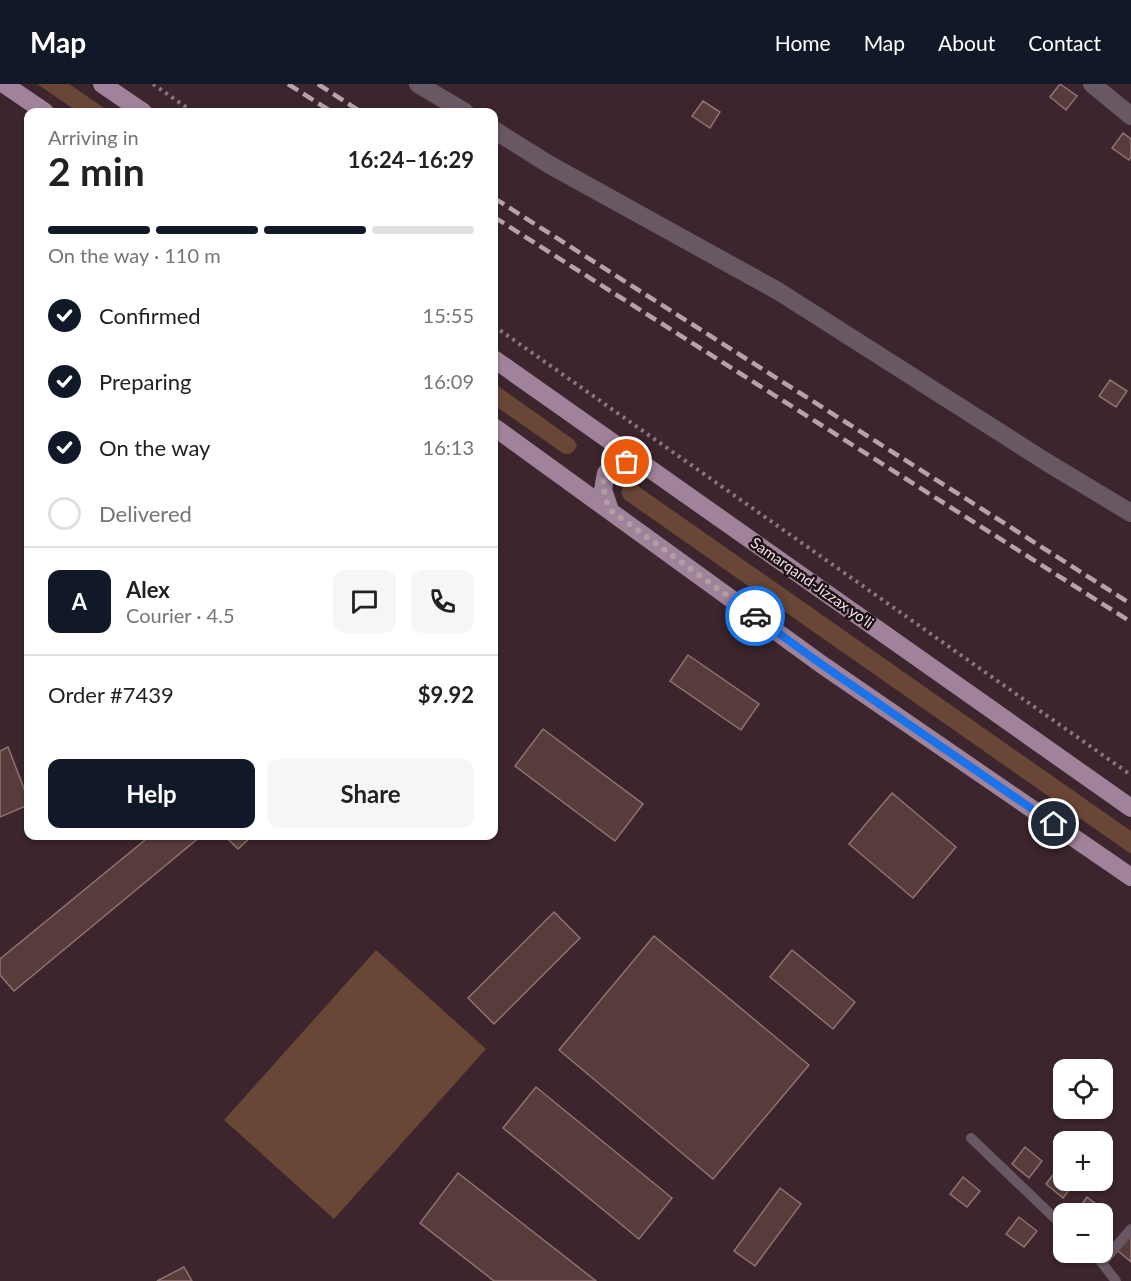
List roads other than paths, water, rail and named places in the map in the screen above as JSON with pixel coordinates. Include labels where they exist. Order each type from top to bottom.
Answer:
[{"type":"main road","points":[[4,84],[39,108]]},
{"type":"main road","points":[[102,84],[137,108]]},
{"type":"main road","name":"Samarqand-Jizzax yo'li","points":[[498,361],[1131,808]]},
{"type":"main road","points":[[498,431],[821,664],[1131,877]]},
{"type":"main road","points":[[610,510],[603,490],[606,473],[618,464],[627,462],[644,464]]},
{"type":"street","points":[[418,84],[458,108]]},
{"type":"street","points":[[1092,84],[1131,116]]},
{"type":"street","points":[[498,132],[550,165],[778,291],[1048,463],[1131,513]]},
{"type":"lane","points":[[971,1138],[1053,1216]]},
{"type":"lane","points":[[1113,1250],[1131,1229]]},
{"type":"lane","points":[[1102,1263],[1116,1281]]},
{"type":"railway","points":[[288,84],[326,108]]},
{"type":"railway","points":[[318,84],[355,108]]},
{"type":"railway","points":[[498,201],[1131,604]]},
{"type":"railway","points":[[498,220],[1131,622]]}]
